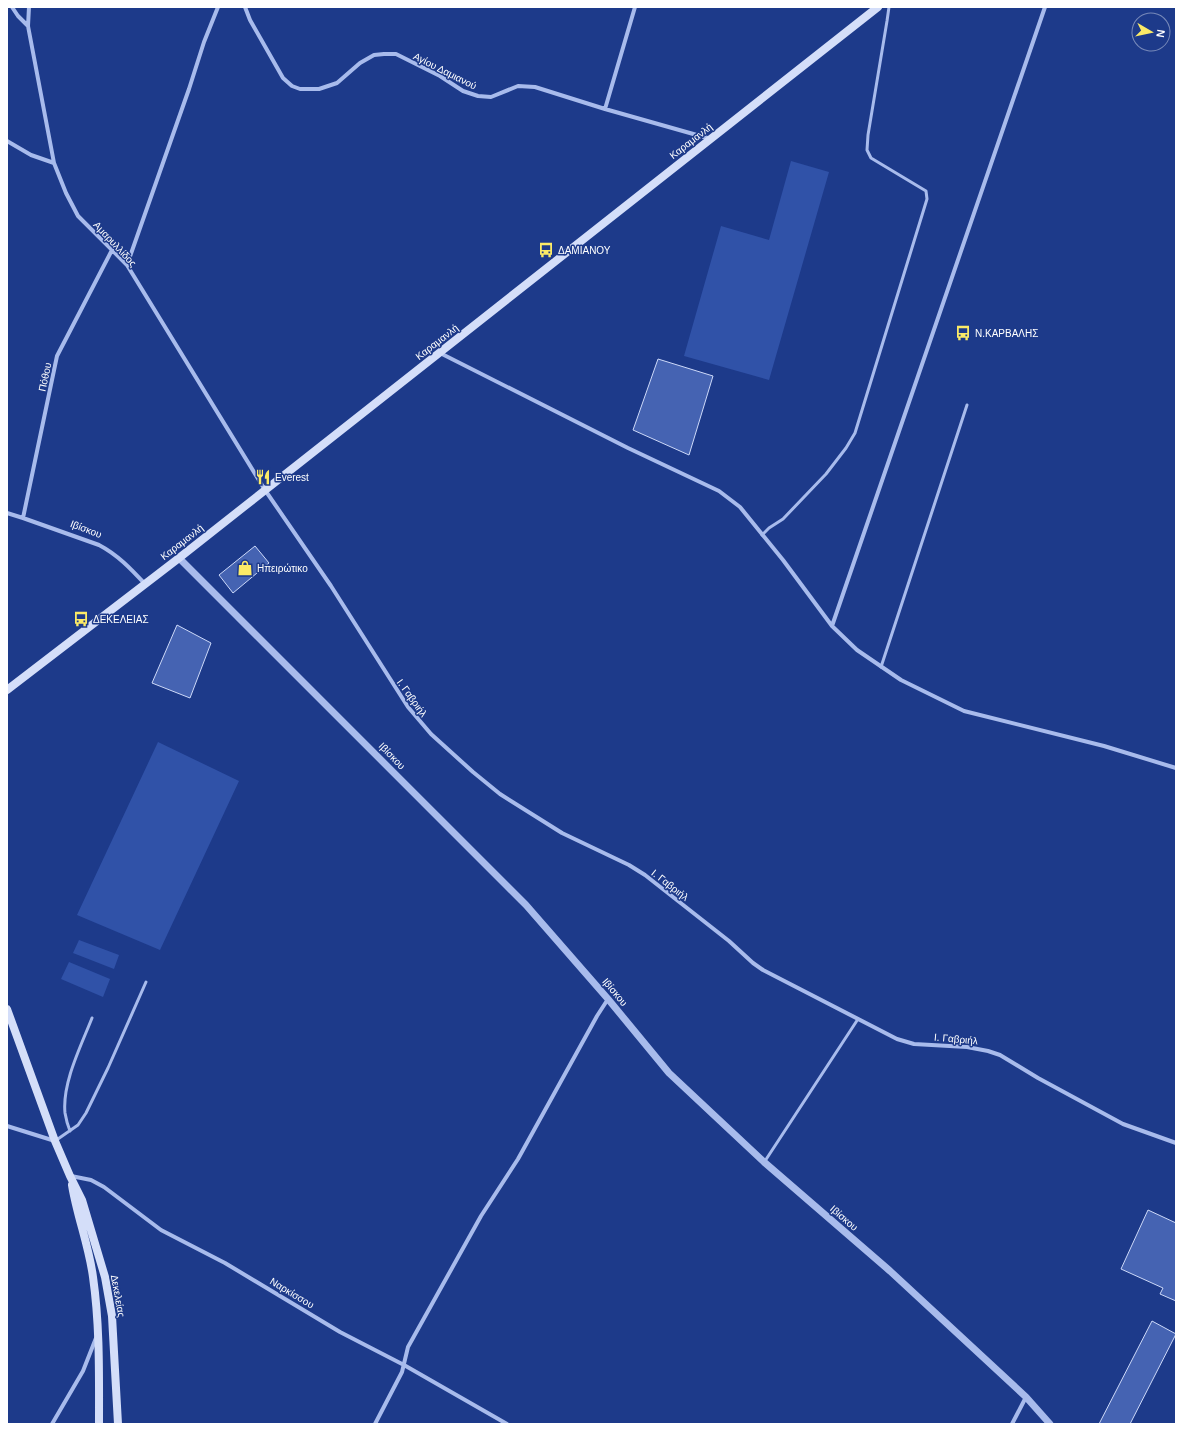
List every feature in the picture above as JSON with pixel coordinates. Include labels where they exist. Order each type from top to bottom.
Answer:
[{"type":"main road","name":"Καραμανλή","points":[[7,690],[179,558],[878,7]]},
{"type":"main road","name":"Δεκελείας","points":[[7,1009],[56,1141],[70,1176],[82,1200],[104,1277],[112,1316],[118,1424]]},
{"type":"main road","name":"Δεκελείας","points":[[70,1176],[74,1203],[84,1236],[93,1276],[98,1334],[99,1424]]},
{"type":"street","points":[[12,7],[18,16],[28,26]]},
{"type":"street","name":"Αμαρυλλίδος","points":[[29,7],[28,26],[54,163],[66,193],[78,216],[127,265],[265,490]]},
{"type":"street","points":[[127,265],[204,42],[218,7]]},
{"type":"street","name":"Αγίου Δαμιανού","points":[[245,7],[250,20],[283,78],[292,86],[300,89],[319,89],[337,83],[360,63],[374,55],[396,54],[440,76],[463,91],[478,96],[491,97],[518,86],[525,85],[711,139]]},
{"type":"street","points":[[605,109],[635,7]]},
{"type":"street","points":[[832,626],[1045,7]]},
{"type":"street","points":[[7,141],[31,155],[54,163]]},
{"type":"street","name":"Πόθου","points":[[23,518],[57,356],[112,250]]},
{"type":"street","points":[[440,352],[628,448],[719,492],[740,507],[783,560],[832,626],[857,650],[901,680],[964,711],[1104,746],[1176,768]]},
{"type":"street","name":"Ι. Γαβριήλ","points":[[265,490],[331,586],[408,707],[431,734],[500,794],[562,833],[629,865],[645,875],[729,941],[753,963],[858,1019],[897,1039],[914,1044],[967,1047],[1000,1055],[1038,1078],[1123,1124],[1176,1143]]},
{"type":"street","name":"Ιβίσκου","points":[[7,513],[99,545],[111,551],[122,560],[145,584]]},
{"type":"street","name":"Ιβίσκου","points":[[179,558],[526,905],[608,999],[669,1073],[764,1162],[890,1271],[1026,1397],[1050,1424]]},
{"type":"street","points":[[375,1424],[402,1372],[408,1347],[477,1223],[518,1159],[597,1016],[608,999]]},
{"type":"street","points":[[7,1126],[56,1141]]},
{"type":"street","name":"Ναρκίσσου","points":[[70,1176],[90,1180],[104,1187],[161,1230],[225,1263],[340,1332],[404,1365],[507,1424]]},
{"type":"street","points":[[52,1424],[83,1371],[98,1334]]},
{"type":"street","points":[[1012,1424],[1026,1397]]},
{"type":"lane","points":[[762,535],[769,528],[783,519],[826,474],[846,448],[855,433],[927,199],[926,191],[872,158],[867,150],[888,7]]},
{"type":"lane","points":[[881,667],[967,405]]},
{"type":"lane","points":[[56,1141],[78,1125],[86,1113],[146,982]]},
{"type":"lane","points":[[70,1131],[65,1114],[65,1097],[74,1062],[92,1018]]},
{"type":"lane","points":[[764,1162],[858,1019]]},
{"type":"shaded area","points":[[791,161],[829,172],[769,380],[684,356],[721,226],[769,240]]},
{"type":"shaded area","points":[[158,742],[239,781],[160,950],[77,915]]},
{"type":"shaded area","points":[[79,940],[119,955],[114,969],[73,953]]},
{"type":"shaded area","points":[[69,962],[110,979],[103,997],[61,979]]},
{"type":"building","points":[[658,359],[713,376],[689,455],[633,430]]},
{"type":"building","points":[[255,546],[269,563],[233,593],[219,575]]},
{"type":"building","points":[[177,625],[211,643],[190,698],[152,683]]},
{"type":"building","points":[[1148,1210],[1176,1223],[1176,1301],[1160,1294],[1163,1288],[1121,1269]]},
{"type":"building","points":[[1152,1321],[1176,1334],[1130,1424],[1099,1424]]},
{"type":"place","name":"ΔΑΜΙΑΝΟΥ","points":[[546,250]]},
{"type":"place","name":"Ν.ΚΑΡΒΑΛΗΣ","points":[[963,333]]},
{"type":"place","name":"Everest","points":[[263,477]]},
{"type":"place","name":"Ηπειρώτικο","points":[[245,568]]},
{"type":"place","name":"ΔΕΚΕΛΕΙΑΣ","points":[[81,619]]}]
